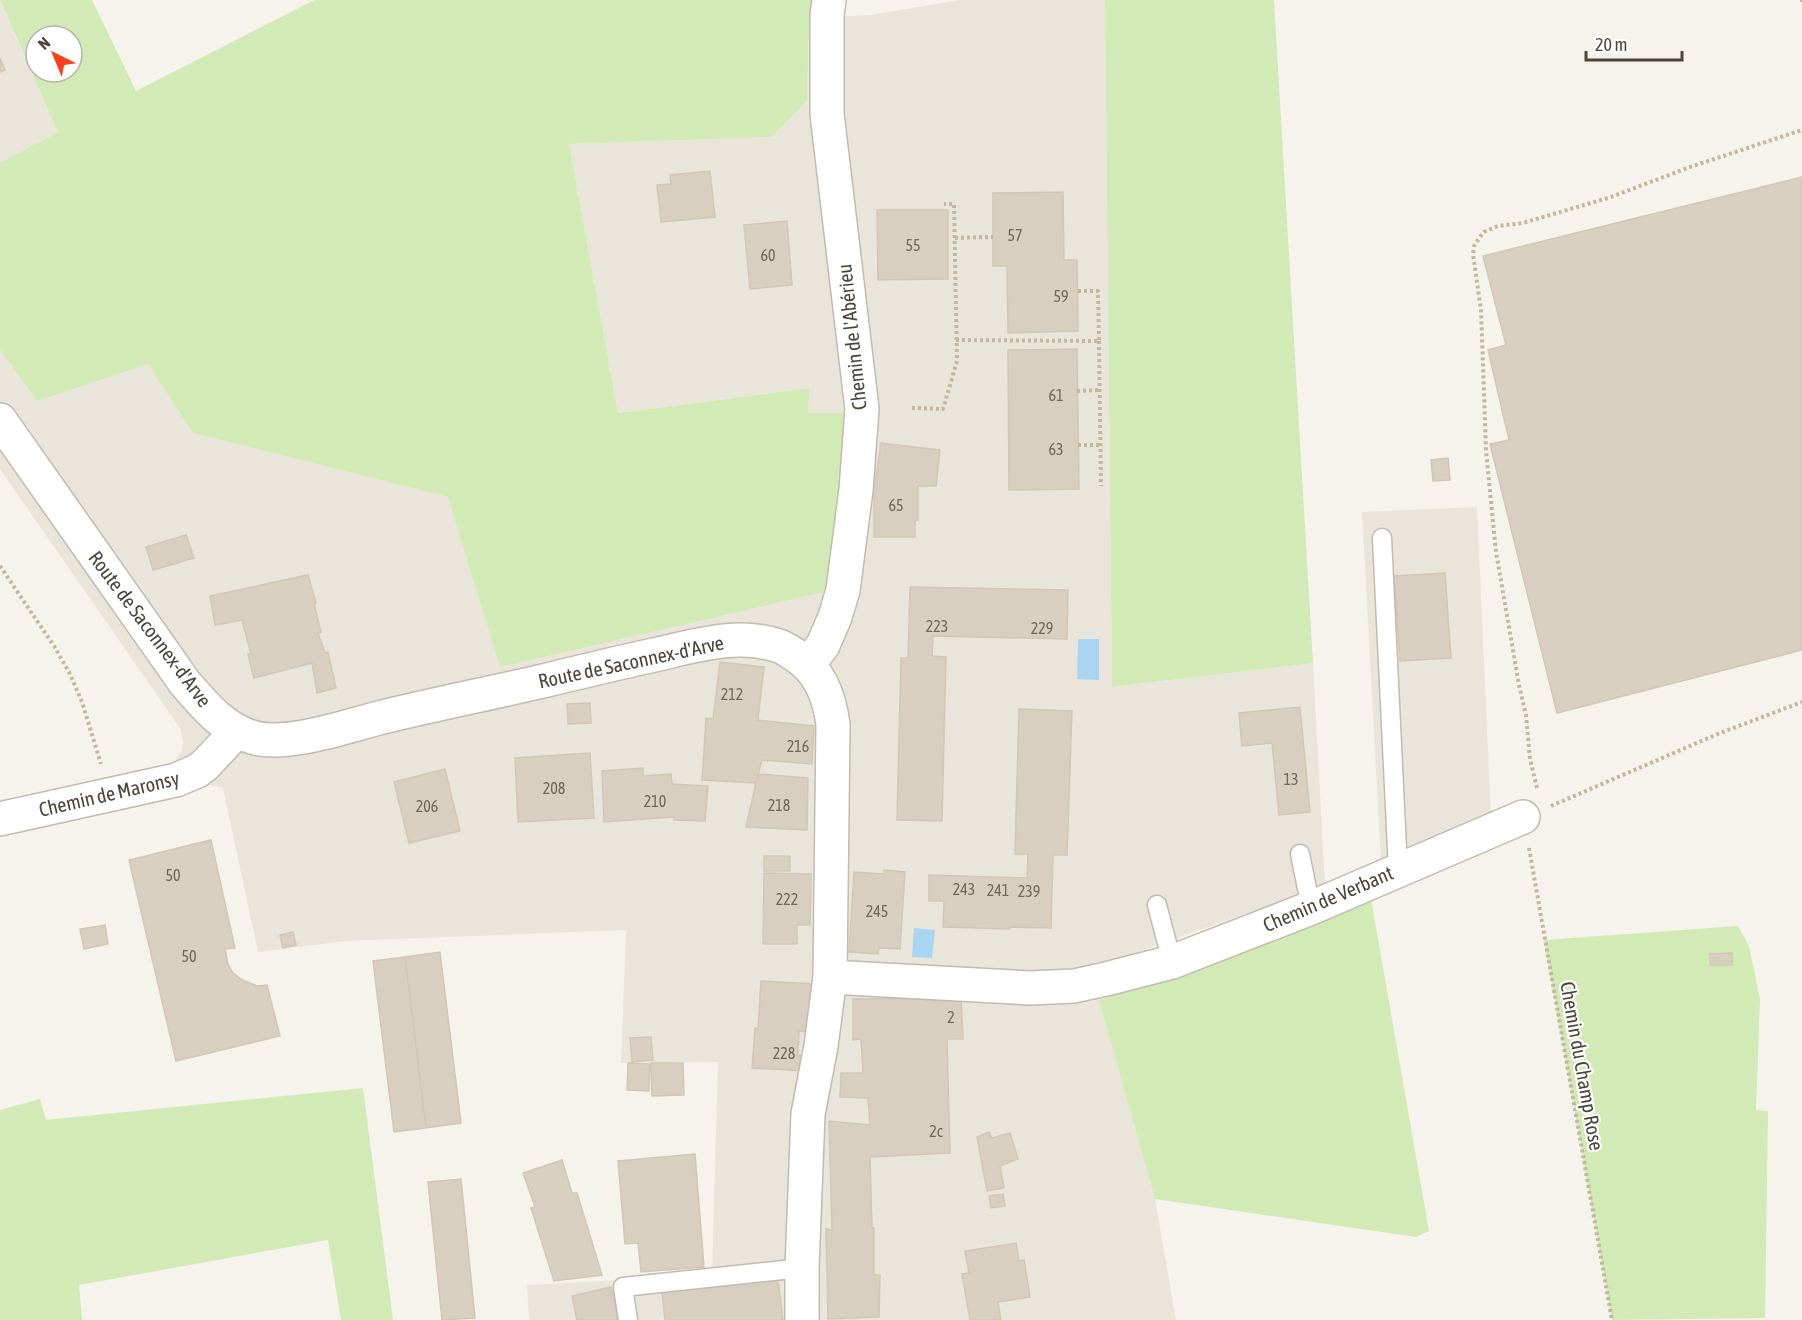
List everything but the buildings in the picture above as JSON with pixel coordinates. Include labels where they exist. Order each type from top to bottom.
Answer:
[{"type":"street","name":"Chemin de l'Abérieu","points":[[808,665],[823,645],[836,617],[843,590],[856,490],[862,410],[827,114],[829,0]]},
{"type":"street","name":"Route de Saconnex-d'Arve","points":[[0,420],[184,683],[221,721],[237,731],[256,738],[305,737],[404,712],[724,640],[757,642],[781,647],[808,665],[825,692],[831,707],[833,724],[830,977],[821,1046],[808,1114],[801,1268],[802,1320]]},
{"type":"street","name":"Chemin de Maronsy","points":[[0,819],[176,780],[197,771],[214,757],[237,731]]},
{"type":"street","name":"Chemin de Verbant","points":[[830,977],[1030,988],[1074,986],[1172,962],[1311,908],[1533,813]]},
{"type":"lane","points":[[1382,538],[1398,870]]},
{"type":"lane","points":[[1300,854],[1311,908]]},
{"type":"lane","points":[[1157,905],[1172,962]]},
{"type":"lane","points":[[628,1320],[623,1287],[801,1268]]},
{"type":"path","name":"Chemin du Champ Rose","points":[[1612,1320],[1533,813],[1526,714],[1496,552],[1486,450],[1481,310],[1473,254],[1474,246],[1484,232],[1498,226],[1523,223],[1611,197],[1690,167],[1802,130]]},
{"type":"path","points":[[912,408],[943,409],[957,361],[954,204],[944,204]]},
{"type":"path","points":[[955,238],[993,237]]},
{"type":"path","points":[[1077,291],[1098,291],[1101,486]]},
{"type":"path","points":[[956,340],[1099,342]]},
{"type":"path","points":[[1077,391],[1100,390]]},
{"type":"path","points":[[1078,445],[1100,445]]},
{"type":"path","points":[[0,566],[69,672],[96,742],[108,795]]},
{"type":"path","points":[[1533,813],[1720,733],[1802,702]]},
{"type":"shaded area","points":[[959,0],[1105,0],[1112,687],[1313,663],[1325,885],[1091,969],[1155,1199],[1176,1320],[529,1320],[527,1285],[712,1275],[718,1062],[621,1063],[626,930],[345,941],[258,952],[223,788],[154,772],[174,762],[182,751],[183,741],[180,728],[0,469],[0,350],[37,401],[148,364],[193,433],[449,497],[500,667],[808,413],[808,388],[618,413],[569,144],[772,137],[807,101],[809,18],[871,15]]},
{"type":"shaded area","points":[[0,1],[24,55],[24,84],[37,84],[58,132],[0,163]]},
{"type":"shaded area","points":[[1477,507],[1491,816],[1381,861],[1362,512]]},
{"type":"green space","points":[[0,0],[92,0],[136,91],[314,0],[812,0],[809,18],[807,101],[772,137],[569,144],[618,413],[809,388],[808,413],[846,413],[840,494],[824,592],[500,667],[448,497],[193,433],[148,364],[37,401],[0,350],[0,163],[58,132],[37,84],[84,84],[84,24],[24,24],[24,55]]},
{"type":"green space","points":[[1105,0],[1274,0],[1313,663],[1112,687]]},
{"type":"green space","points":[[1370,893],[1429,1231],[1416,1237],[1155,1199],[1099,1000],[1186,969]]},
{"type":"green space","points":[[1738,926],[1749,946],[1760,999],[1756,1110],[1768,1111],[1765,1318],[1612,1320],[1544,940]]},
{"type":"green space","points":[[363,1088],[393,1320],[341,1320],[328,1240],[79,1285],[82,1320],[0,1320],[0,1110],[40,1099],[46,1120]]},
{"type":"water","points":[[1078,639],[1099,639],[1099,680],[1077,679]]},
{"type":"water","points":[[914,928],[935,930],[932,958],[912,957]]}]
